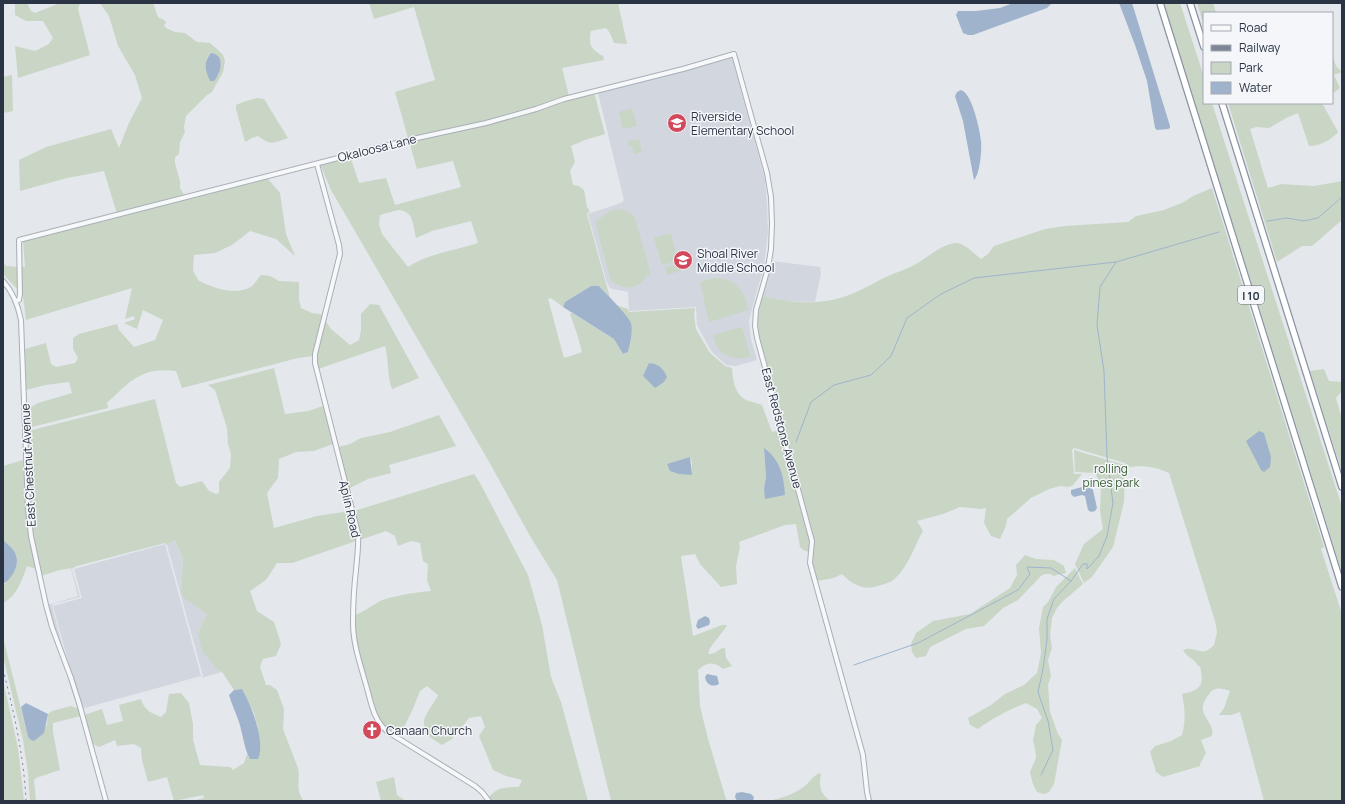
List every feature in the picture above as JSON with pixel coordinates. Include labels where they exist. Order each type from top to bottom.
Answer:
[{"type":"highway","name":"I 10","points":[[1160,3],[1342,587]]},
{"type":"highway","points":[[1190,3],[1203,44]]},
{"type":"highway","name":"I 10","points":[[1222,104],[1342,487]]},
{"type":"street","name":"Okaloosa Lane","points":[[19,240],[408,140],[486,123],[536,109],[564,99],[683,69],[734,54]]},
{"type":"street","name":"East Redstone Avenue","points":[[734,54],[767,173],[771,197],[771,249],[768,268],[756,310],[755,326],[757,338],[812,541],[810,563],[863,755],[869,801]]},
{"type":"street","name":"Aplin Road","points":[[317,164],[339,245],[340,254],[315,354],[315,363],[358,533],[354,583],[353,623],[354,638],[359,659],[375,716],[382,727],[475,786],[489,801]]},
{"type":"street","name":"East Chestnut Avenue","points":[[19,240],[20,297],[19,300],[16,301],[22,328],[28,509],[31,536],[52,627],[79,703],[106,801]]},
{"type":"street","points":[[3,281],[10,289],[16,301]]},
{"type":"shaded area","name":"Shoal River Middle School","points":[[732,58],[765,179],[768,231],[764,267],[749,321],[751,339],[757,360],[736,366],[726,365],[711,351],[697,325],[696,307],[629,311],[628,292],[610,288],[607,283],[588,214],[621,203],[624,200],[598,93]]},
{"type":"shaded area","points":[[771,261],[820,267],[821,273],[815,302],[784,301],[762,296]]},
{"type":"shaded area","points":[[175,540],[183,559],[181,591],[207,614],[198,632],[217,669],[222,672],[201,678],[203,676],[167,545]]},
{"type":"shaded area","points":[[165,544],[201,676],[81,709],[53,606],[82,598],[74,569]]},
{"type":"shaded area","points":[[73,568],[72,570],[80,597],[53,604],[52,606],[66,660],[53,626],[48,605],[78,596],[71,569]]},
{"type":"green space","points":[[15,3],[29,3],[28,5],[31,11],[35,13],[60,3],[80,3],[78,9],[90,55],[18,78],[15,46],[35,51],[49,44],[53,38],[43,21],[26,21],[15,15]]},
{"type":"green space","points":[[100,3],[153,3],[158,17],[166,23],[164,25],[166,28],[175,32],[185,33],[197,42],[210,43],[223,55],[225,61],[223,72],[212,92],[186,116],[184,127],[185,132],[180,142],[179,154],[175,157],[180,188],[184,195],[117,214],[104,171],[67,178],[20,191],[19,160],[46,147],[111,129],[119,148],[129,123],[142,98],[135,75],[118,46],[109,16]],"holes":[[[211,53],[220,60],[221,64],[218,76],[207,58]]]},
{"type":"green space","points":[[369,3],[618,3],[627,44],[614,43],[606,28],[591,31],[591,46],[603,56],[604,60],[562,68],[569,96],[485,121],[408,138],[395,92],[435,80],[414,7],[374,19]]},
{"type":"green space","points":[[1164,3],[1180,3],[1203,74],[1203,104],[1212,104],[1342,507],[1342,573]]},
{"type":"green space","points":[[1197,3],[1213,3],[1216,12],[1203,12],[1203,23]]},
{"type":"green space","points":[[1333,58],[1336,66],[1342,72],[1334,75],[1340,88],[1333,93]]},
{"type":"green space","points":[[12,75],[13,111],[3,113],[3,77]]},
{"type":"green space","points":[[594,92],[605,134],[571,146],[575,162],[570,171],[573,185],[579,186],[584,190],[587,207],[590,212],[587,214],[610,298],[599,286],[591,286],[565,302],[563,307],[551,298],[548,299],[564,358],[582,352],[570,314],[572,313],[614,339],[623,354],[628,352],[631,339],[631,324],[616,305],[628,309],[629,312],[695,308],[694,315],[696,329],[710,353],[725,366],[732,368],[735,386],[742,397],[746,400],[762,405],[772,432],[780,430],[811,541],[809,552],[800,547],[796,524],[785,525],[739,542],[740,547],[736,566],[737,584],[721,587],[700,564],[695,554],[681,556],[693,636],[722,625],[727,625],[708,653],[712,654],[725,648],[726,658],[732,666],[723,669],[720,666],[707,664],[698,670],[700,706],[708,739],[726,799],[728,801],[611,801],[557,580],[530,536],[488,460],[331,190],[320,164],[350,156],[359,183],[386,178],[395,205],[461,187],[453,161],[417,169],[409,141]],"holes":[[[398,210],[403,211],[410,216],[416,238],[432,231],[471,221],[478,243],[424,258],[408,267],[382,234],[379,224],[380,215]],[[764,448],[785,495],[764,488],[766,477]],[[690,457],[692,462],[691,475],[667,465]]]},
{"type":"green space","points":[[257,98],[264,99],[288,138],[273,143],[258,136],[245,142],[236,105]]},
{"type":"green space","points":[[1228,104],[1323,104],[1338,132],[1325,142],[1309,146],[1298,113],[1269,128],[1256,127],[1250,129],[1268,188],[1281,184],[1314,186],[1342,181],[1342,220],[1312,246],[1302,246],[1277,262]]},
{"type":"green space","points":[[632,108],[637,126],[623,129],[619,112]]},
{"type":"green space","points":[[639,139],[642,152],[634,154],[632,146],[629,146],[628,141]]},
{"type":"green space","points":[[267,178],[280,193],[286,234],[295,256],[276,239],[250,231],[232,245],[215,253],[194,255],[193,271],[199,281],[231,291],[244,290],[251,287],[261,275],[270,276],[279,281],[299,282],[299,300],[301,308],[323,316],[313,356],[298,358],[182,388],[176,371],[154,371],[137,377],[130,382],[107,403],[108,408],[28,428],[29,408],[38,403],[72,393],[69,382],[45,385],[26,390],[25,349],[46,343],[51,364],[56,367],[75,363],[78,358],[73,349],[73,338],[79,334],[117,324],[119,330],[134,347],[155,340],[163,320],[143,310],[137,329],[124,323],[135,319],[134,316],[125,319],[132,288],[26,320],[22,294],[21,267],[25,267],[23,241]]},
{"type":"green space","points":[[1212,188],[1324,547],[1321,549],[1342,614],[1342,801],[1264,801],[1240,712],[1231,715],[1219,715],[1224,708],[1230,691],[1222,689],[1214,689],[1205,701],[1203,707],[1205,717],[1211,725],[1212,736],[1201,740],[1206,753],[1200,766],[1163,777],[1156,772],[1150,752],[1155,746],[1171,741],[1182,735],[1185,714],[1182,694],[1194,691],[1198,688],[1202,678],[1200,666],[1198,666],[1195,661],[1186,655],[1183,650],[1190,649],[1206,651],[1214,645],[1217,632],[1215,621],[1169,473],[1143,466],[1126,468],[1125,463],[1074,448],[1072,450],[1074,473],[1082,474],[1073,485],[1069,487],[1060,486],[1049,489],[1031,498],[1007,519],[1006,526],[1000,539],[991,536],[984,523],[986,508],[960,507],[943,514],[917,521],[923,531],[906,565],[892,581],[883,585],[867,588],[854,584],[842,574],[834,578],[817,581],[812,560],[814,540],[759,337],[758,316],[762,296],[795,302],[828,301],[854,293],[888,276],[913,266],[946,245],[959,243],[981,259],[988,254],[994,246],[1045,229],[1065,226],[1128,222],[1136,216],[1164,210]]},
{"type":"green space","points":[[620,209],[631,213],[635,218],[651,275],[647,275],[639,284],[631,287],[622,286],[611,281],[595,222],[611,210]]},
{"type":"green space","points":[[671,233],[678,261],[662,265],[654,238]]},
{"type":"green space","points":[[3,263],[6,266],[18,267],[18,290],[3,274]]},
{"type":"green space","points":[[678,264],[680,271],[667,275],[665,267]]},
{"type":"green space","points":[[713,278],[727,280],[737,286],[744,296],[748,310],[709,322],[700,283]]},
{"type":"green space","points":[[370,304],[379,305],[419,378],[392,389],[385,346],[318,369],[317,354],[325,320],[331,329],[350,345],[359,340],[361,330],[361,314]]},
{"type":"green space","points":[[742,327],[751,357],[731,357],[721,352],[713,335]]},
{"type":"green space","points":[[274,368],[285,414],[308,411],[323,406],[333,444],[314,451],[296,452],[279,459],[278,478],[267,493],[274,528],[317,516],[350,511],[356,541],[292,563],[277,563],[266,580],[250,591],[257,611],[274,622],[281,644],[276,656],[263,659],[260,667],[266,685],[270,685],[277,690],[284,709],[283,729],[298,768],[298,788],[304,801],[191,801],[204,798],[203,795],[174,801],[167,777],[148,782],[142,760],[141,748],[134,744],[117,746],[115,740],[99,747],[93,744],[84,715],[102,709],[107,725],[123,721],[119,705],[141,699],[148,711],[161,717],[166,712],[169,694],[181,693],[189,703],[193,724],[193,740],[200,765],[230,767],[233,770],[244,763],[247,754],[250,759],[258,759],[258,728],[254,713],[242,689],[234,690],[222,672],[217,669],[202,651],[198,632],[207,614],[184,598],[181,591],[183,559],[175,540],[167,545],[165,543],[41,576],[31,518],[28,431],[155,399],[176,483],[180,487],[202,481],[209,491],[216,494],[219,493],[219,482],[230,468],[231,454],[228,444],[227,428],[215,390],[208,385]]},
{"type":"green space","points":[[1324,369],[1329,381],[1342,382],[1342,391],[1336,398],[1342,419],[1342,472],[1310,371]]},
{"type":"green space","points":[[439,415],[456,446],[389,465],[391,473],[368,479],[348,489],[338,447],[350,444],[361,438],[390,432]]},
{"type":"green space","name":"rolling pines park","points":[[1074,450],[1125,465],[1124,502],[1113,547],[1092,577],[1084,583],[1075,564],[1084,544],[1103,529],[1100,511],[1101,485],[1095,473],[1075,472]]},
{"type":"green space","points":[[23,460],[27,519],[36,569],[27,566],[21,582],[15,592],[3,603],[3,584],[5,584],[16,566],[17,557],[10,546],[3,540],[3,466]]},
{"type":"green space","points":[[474,474],[528,575],[542,625],[551,677],[561,702],[588,801],[491,801],[489,797],[495,791],[499,789],[519,787],[522,780],[506,776],[493,770],[479,736],[485,727],[481,716],[469,718],[452,739],[442,745],[425,734],[425,718],[438,695],[427,686],[420,691],[404,727],[396,735],[383,726],[377,716],[359,653],[355,615],[380,601],[391,597],[431,591],[427,580],[428,564],[423,561],[420,543],[411,541],[398,546],[395,536],[386,531],[360,540],[354,511]]},
{"type":"green space","points":[[1025,555],[1036,559],[1054,560],[1064,566],[1066,573],[1053,576],[1051,574],[1045,574],[1041,576],[1018,600],[1003,608],[984,626],[966,629],[930,647],[926,656],[916,658],[912,652],[911,644],[916,633],[933,621],[970,614],[1010,588],[1017,575],[1016,565]]},
{"type":"green space","points":[[1075,568],[1083,584],[1063,601],[1057,608],[1052,618],[1050,635],[1052,648],[1048,660],[1051,676],[1048,685],[1050,712],[1058,734],[1062,740],[1054,784],[1049,792],[1044,794],[1037,792],[1030,772],[1036,758],[1033,741],[1036,725],[1042,718],[1037,709],[1026,703],[1001,714],[978,729],[970,725],[968,718],[991,705],[1005,694],[1024,685],[1037,673],[1041,653],[1039,628],[1043,607],[1048,602],[1056,587]]},
{"type":"green space","points":[[3,637],[28,737],[31,740],[47,725],[48,714],[52,711],[71,706],[79,709],[81,716],[53,723],[53,732],[60,770],[34,780],[36,801],[30,801],[28,773],[23,740],[3,656]]},
{"type":"green space","points":[[3,680],[18,748],[24,801],[3,801]]},
{"type":"green space","points":[[820,773],[821,790],[824,796],[830,801],[769,801],[786,796],[798,790]]},
{"type":"green space","points":[[394,777],[397,795],[406,801],[381,801],[376,782]]},
{"type":"water","points":[[1013,3],[1052,3],[1047,8],[973,35],[963,33],[956,15],[958,11],[976,11],[1000,8]]},
{"type":"water","points":[[1119,3],[1132,3],[1170,126],[1168,129],[1157,130],[1155,128],[1147,81]]},
{"type":"water","points":[[211,53],[216,54],[219,57],[221,65],[219,74],[214,81],[210,81],[206,67],[208,57]]},
{"type":"water","points":[[961,90],[969,98],[972,105],[980,136],[980,162],[978,173],[974,180],[963,121],[955,96],[957,92]]},
{"type":"water","points":[[591,286],[599,286],[629,319],[632,330],[628,352],[623,354],[614,339],[563,307],[565,302]]},
{"type":"water","points":[[649,363],[660,367],[667,377],[664,382],[655,388],[643,376]]},
{"type":"water","points":[[1259,431],[1264,433],[1271,457],[1270,467],[1264,472],[1261,470],[1246,441]]},
{"type":"water","points":[[764,448],[774,458],[780,468],[784,481],[785,495],[765,499],[764,488],[766,477]]},
{"type":"water","points":[[690,457],[692,475],[679,474],[670,471],[667,464]]},
{"type":"water","points":[[1086,486],[1091,487],[1093,490],[1097,508],[1095,511],[1091,512],[1088,510],[1085,496],[1082,495],[1074,497],[1071,494],[1071,490]]},
{"type":"water","points":[[3,540],[16,554],[17,562],[13,574],[3,584]]},
{"type":"water","points":[[705,616],[709,618],[709,625],[698,629],[696,626],[698,620]]},
{"type":"water","points":[[707,674],[717,676],[719,684],[714,686],[708,683],[705,677]]},
{"type":"water","points":[[242,689],[253,713],[259,733],[260,752],[258,759],[250,759],[248,755],[239,722],[229,695],[234,690]]},
{"type":"water","points":[[26,703],[48,714],[44,733],[34,741],[28,737],[21,707]]},
{"type":"water","points":[[742,792],[751,794],[754,797],[753,801],[737,801],[735,797],[736,793]]},
{"type":"waterway","points":[[1267,221],[1287,218],[1304,221],[1318,218],[1342,197]]},
{"type":"waterway","points":[[796,442],[811,402],[834,385],[871,375],[891,356],[907,318],[941,294],[974,278],[1116,262],[1219,232]]},
{"type":"waterway","points":[[854,665],[918,643],[1018,590],[1030,574],[1027,567],[1051,568],[1071,581],[1083,564],[1087,564],[1087,569],[1099,556],[1107,536],[1113,503],[1107,457],[1104,371],[1097,325],[1100,287],[1116,262]]},
{"type":"waterway","points":[[1041,775],[1053,750],[1048,721],[1038,692],[1047,639],[1047,619],[1054,599],[1071,581]]},
{"type":"railway","points":[[3,669],[15,718],[21,751],[26,801]]},
{"type":"place","name":"Riverside Elementary School","points":[[677,123]]},
{"type":"place","name":"Shoal River Middle School","points":[[683,260]]},
{"type":"place","name":"Canaan Church","points":[[372,730]]}]
